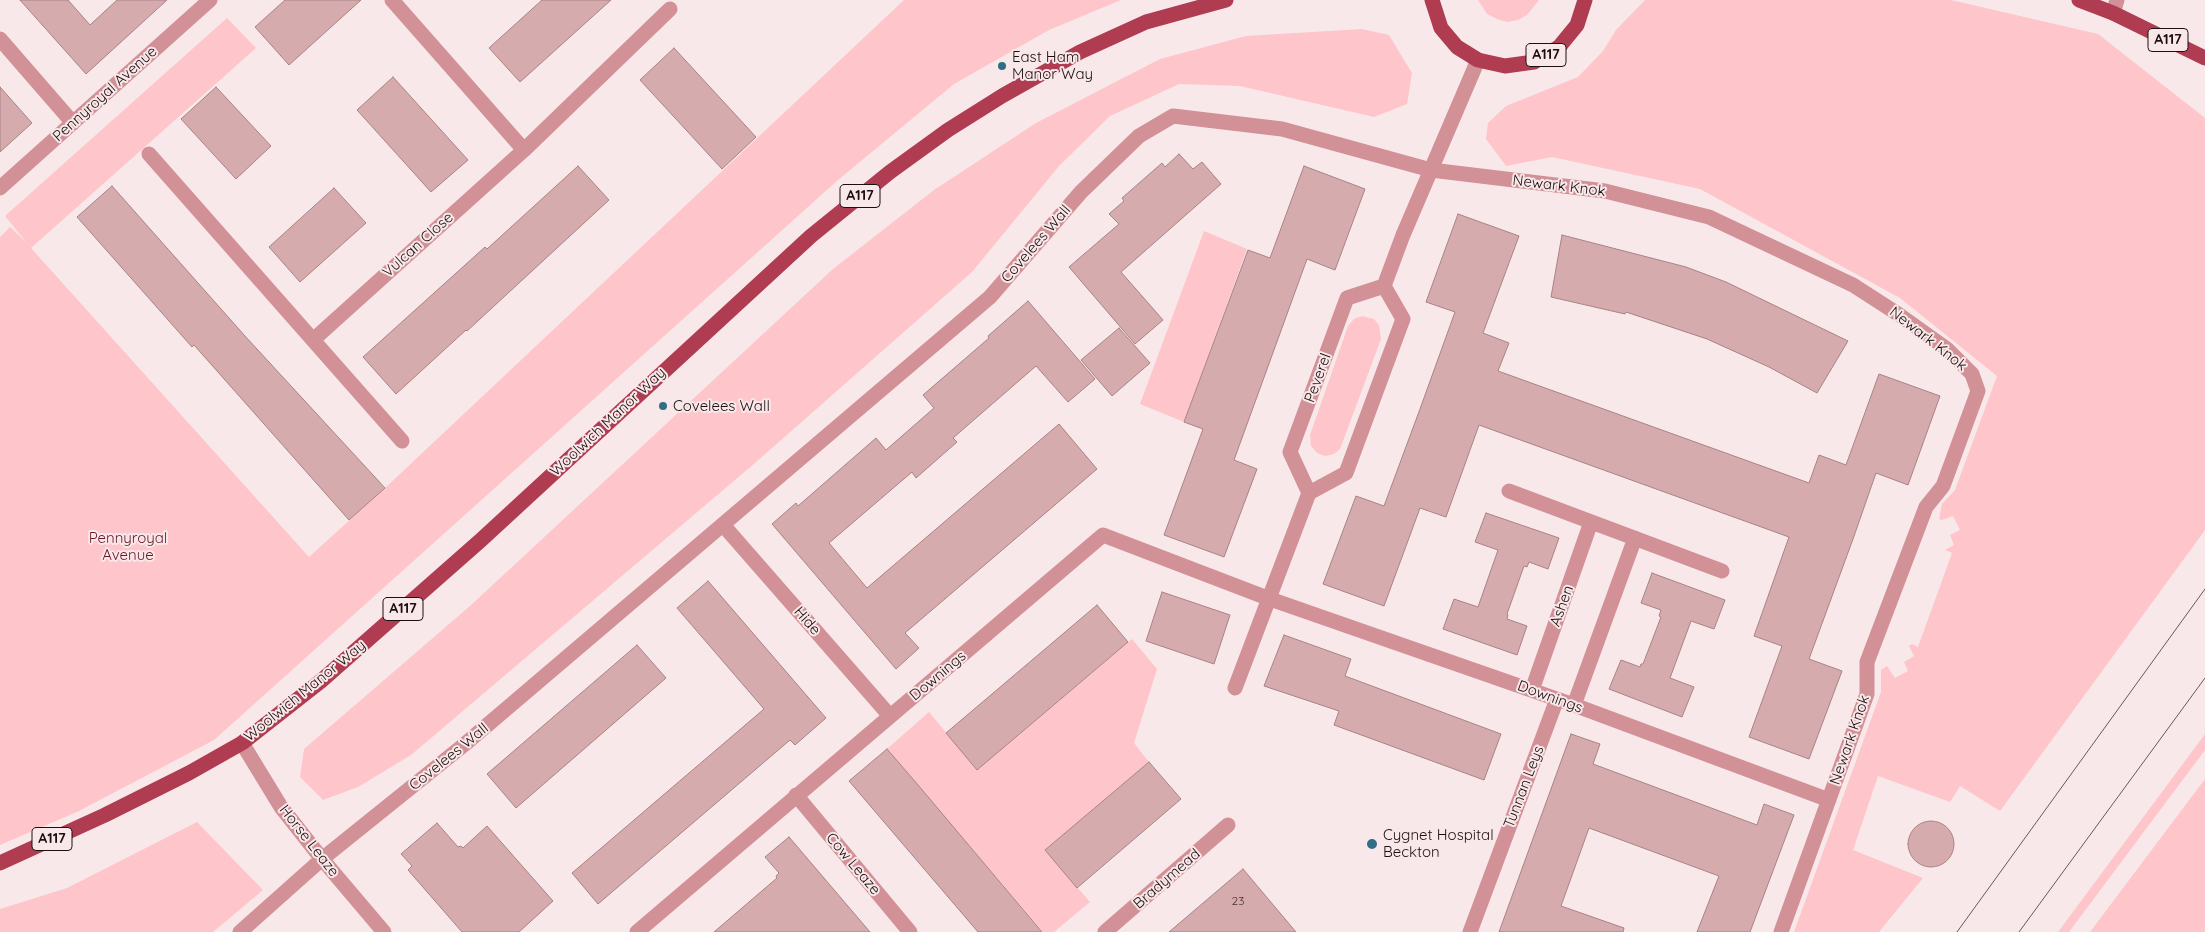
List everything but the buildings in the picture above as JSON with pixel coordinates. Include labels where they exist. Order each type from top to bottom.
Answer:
[{"type":"main road","name":"Woolwich Manor Way","points":[[0,863],[105,816],[189,773],[242,743],[321,681],[452,566],[804,243],[890,172],[948,130],[1002,96],[1080,52],[1146,22],[1226,0]]},
{"type":"main road","name":"A117","points":[[1432,0],[1441,28],[1457,47],[1478,60],[1505,66],[1534,62],[1559,47],[1577,25],[1585,0]]},
{"type":"main road","name":"A117","points":[[2079,0],[2115,6],[2205,58]]},
{"type":"street","name":"Pennyroyal Avenue","points":[[0,188],[74,124],[210,0]]},
{"type":"street","points":[[392,0],[524,150]]},
{"type":"street","name":"Vulcan Close","points":[[313,340],[524,150],[670,9]]},
{"type":"street","points":[[0,39],[74,124]]},
{"type":"street","points":[[1235,688],[1309,493],[1346,472],[1403,318],[1384,286],[1403,235],[1478,60]]},
{"type":"street","name":"Covelees Wall","points":[[240,932],[322,860],[465,744],[724,526],[990,297],[1081,192],[1139,136],[1174,116],[1282,129],[1431,170]]},
{"type":"street","points":[[149,154],[402,441]]},
{"type":"street","name":"Newark Knok","points":[[1431,170],[1604,191],[1709,218],[1853,285],[1898,314],[1947,350],[1972,374],[1978,391],[1943,486],[1926,507],[1867,662],[1867,694],[1780,932]]},
{"type":"street","name":"Peverel","points":[[1309,493],[1290,452],[1347,298],[1384,286]]},
{"type":"street","points":[[1509,491],[1722,571]]},
{"type":"street","name":"Ashen","points":[[1532,690],[1591,522]]},
{"type":"street","name":"Hide","points":[[724,526],[890,716]]},
{"type":"street","name":"Downings","points":[[637,932],[1103,535],[1270,599],[1558,699],[1829,800]]},
{"type":"street","points":[[1574,705],[1635,538]]},
{"type":"street","name":"Tunnan Leys","points":[[1470,932],[1558,699]]},
{"type":"street","name":"Horse Leaze","points":[[242,743],[281,807],[322,860],[384,932]]},
{"type":"street","name":"Cow Leaze","points":[[796,795],[910,932]]},
{"type":"street","name":"Bradymead","points":[[1105,932],[1228,826]]},
{"type":"green space","points":[[904,0],[1121,0],[1049,30],[954,84],[838,180],[214,740],[79,811],[0,845],[0,237],[10,227],[26,242],[5,216],[227,18],[256,48],[31,248],[309,557],[385,488]]},
{"type":"green space","points":[[1478,0],[1539,0],[1527,15],[1518,20],[1507,22],[1487,14]]},
{"type":"green space","points":[[1645,0],[1951,0],[2098,34],[2205,118],[2205,530],[2000,811],[1960,786],[1950,802],[1878,776],[1853,850],[1923,878],[1879,932],[1794,932],[1881,692],[1881,670],[1887,666],[1895,678],[1908,671],[1904,662],[1914,656],[1909,646],[1912,644],[1918,647],[1952,553],[1945,550],[1954,545],[1950,535],[1960,530],[1953,516],[1942,520],[1939,519],[1942,504],[1955,490],[1997,376],[1900,298],[1700,189],[1552,157],[1506,166],[1486,139],[1488,123],[1506,106],[1578,77],[1603,51],[1616,30]]},
{"type":"green space","points":[[1362,29],[1389,35],[1412,73],[1407,104],[1374,117],[1240,86],[1179,84],[1110,116],[1059,166],[972,272],[755,463],[411,755],[358,787],[323,800],[300,777],[304,749],[470,606],[833,269],[934,190],[1036,123],[1160,59],[1246,36]]},
{"type":"green space","points":[[1204,231],[1247,249],[1184,422],[1140,404]]},
{"type":"green space","points":[[1362,316],[1374,319],[1379,325],[1381,339],[1340,449],[1334,454],[1325,456],[1317,453],[1311,446],[1310,435],[1348,326],[1354,319]]},
{"type":"green space","points":[[1132,639],[1157,669],[1134,743],[1149,762],[1045,850],[1090,902],[1054,932],[1043,932],[887,749],[929,712],[977,770]]},
{"type":"green space","points":[[2205,734],[2205,750],[2069,932],[2058,932]]},
{"type":"green space","points":[[2205,779],[2205,932],[2090,932]]},
{"type":"green space","points":[[197,822],[263,890],[213,932],[0,932],[0,909],[67,888]]},
{"type":"tram line","points":[[1957,932],[2205,589]]},
{"type":"tram line","points":[[2019,932],[2205,678]]},
{"type":"place","name":"East Ham Manor Way","points":[[1002,66]]},
{"type":"place","name":"Covelees Wall","points":[[663,406]]},
{"type":"place","name":"Cygnet Hospital Beckton","points":[[1372,844]]}]
